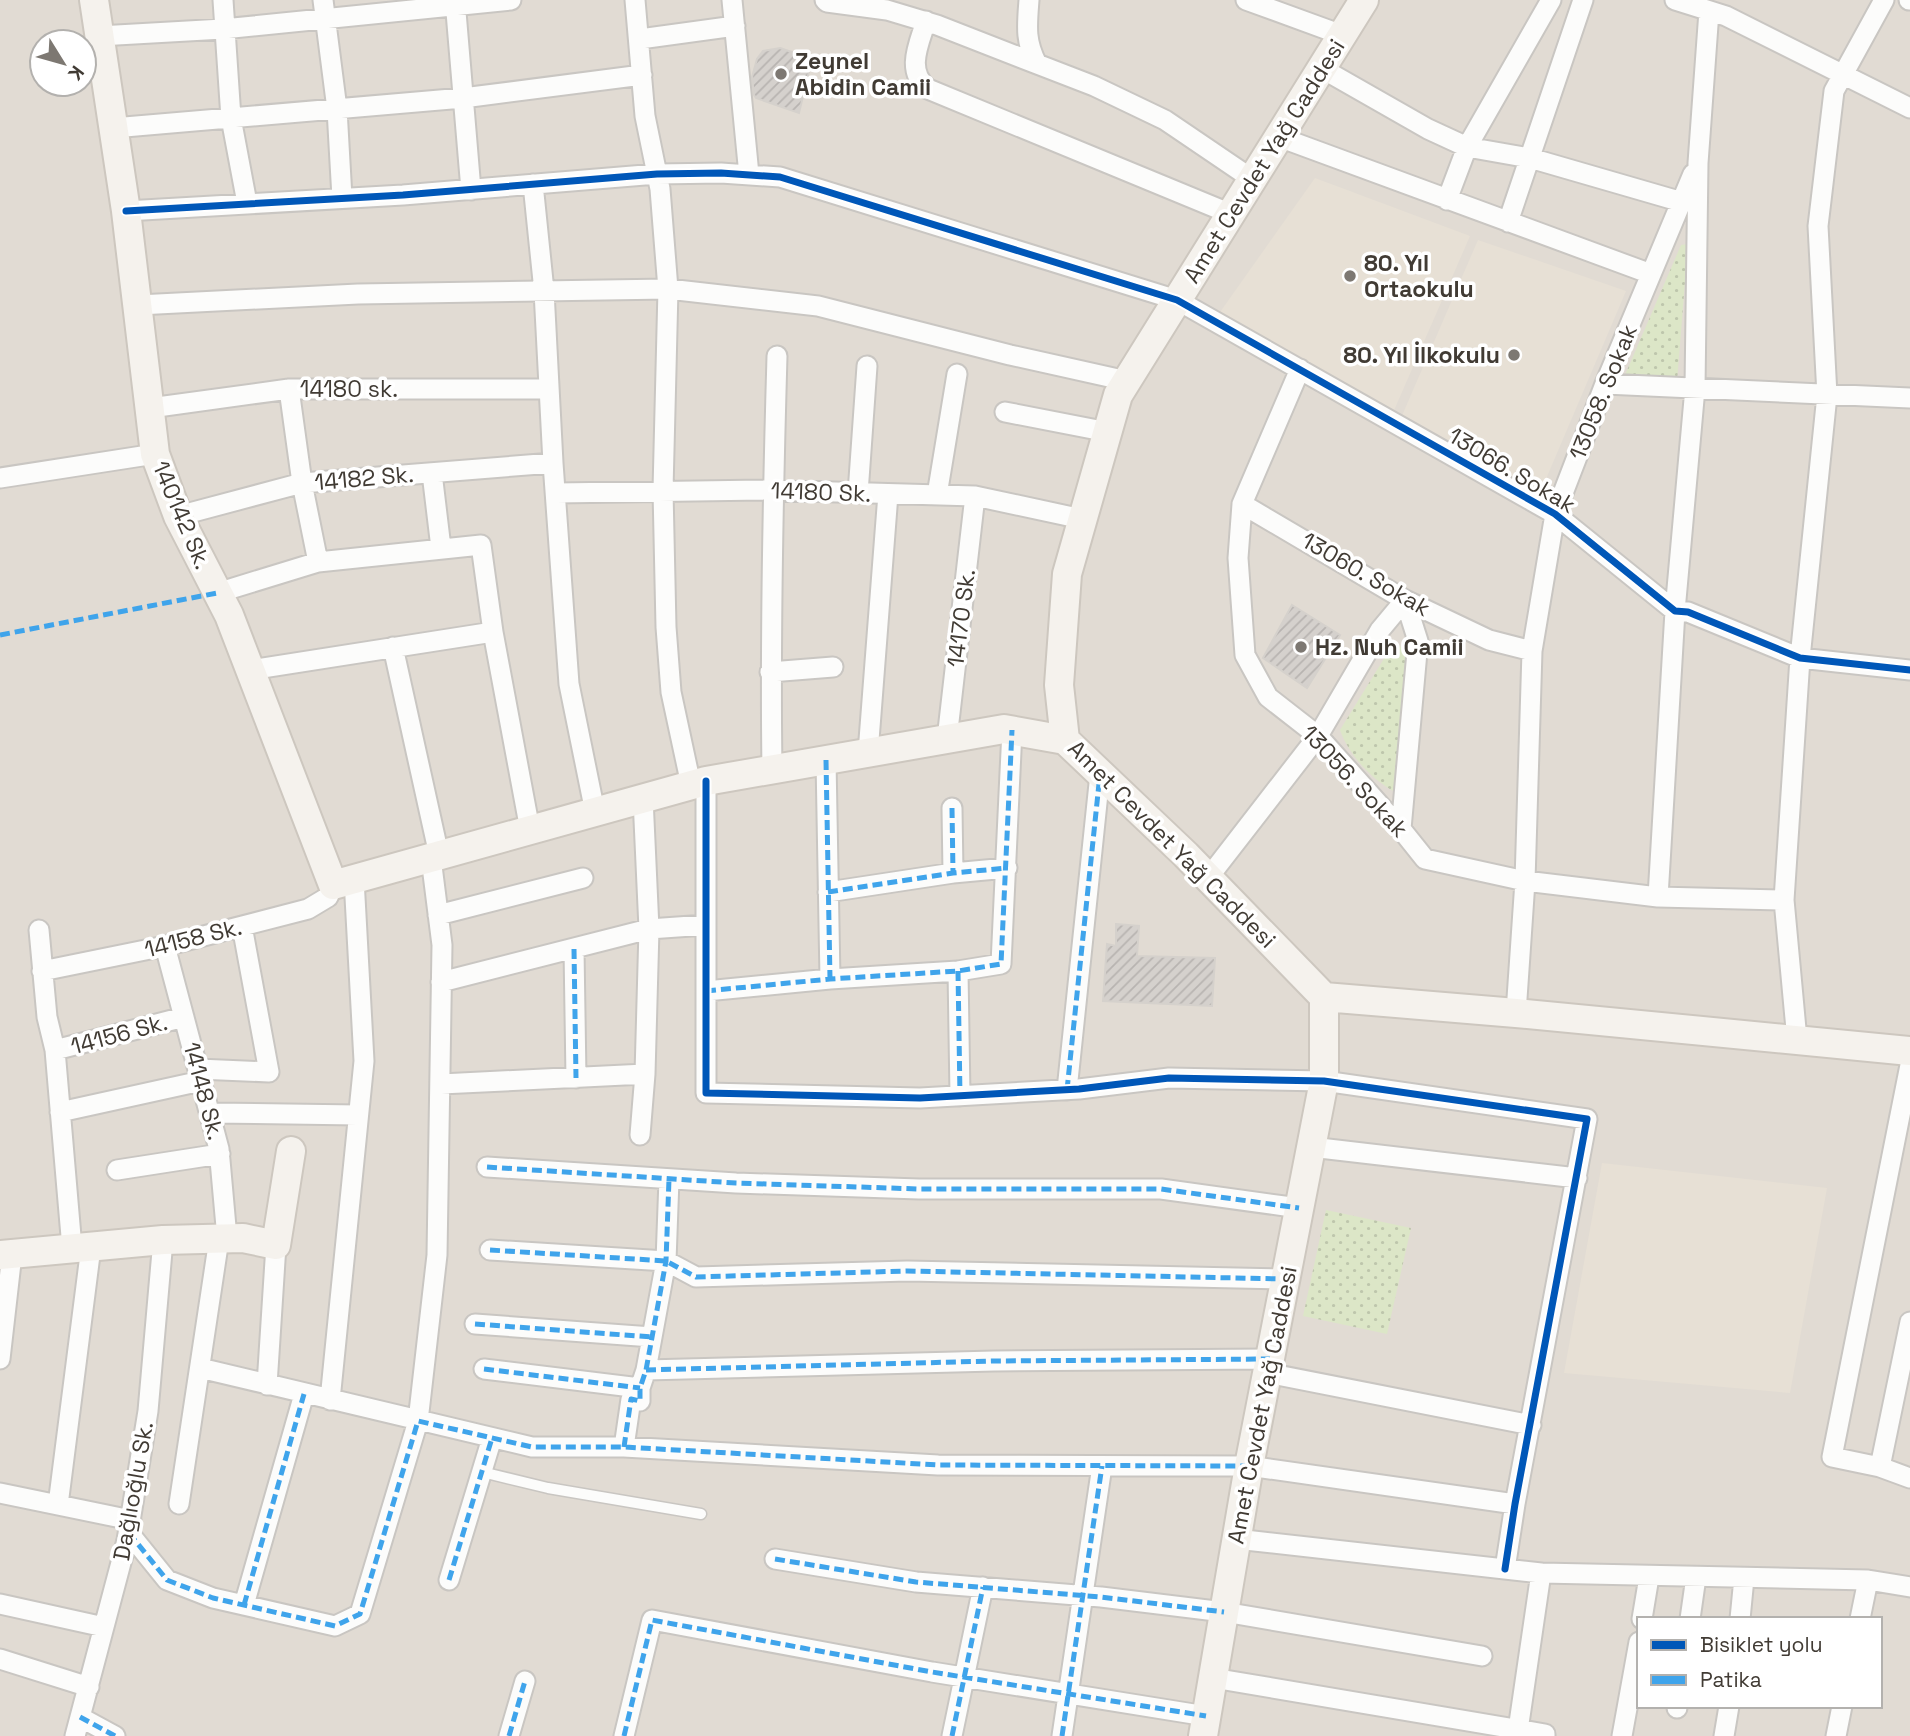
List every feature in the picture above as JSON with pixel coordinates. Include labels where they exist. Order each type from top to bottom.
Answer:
[{"type":"main road","name":"140142 Sk.","points":[[94,0],[126,211],[156,453],[178,516],[229,615],[250,670],[344,882]]},
{"type":"main road","name":"Amet Cevdet Yağ Caddesi","points":[[1205,1726],[1249,1466],[1324,1081],[1324,998],[1208,878],[1065,740],[1059,685],[1067,574],[1118,395],[1364,0]]},
{"type":"main road","points":[[344,882],[699,783],[1012,730],[1065,740]]},
{"type":"main road","points":[[1324,998],[1516,1013],[1910,1051]]},
{"type":"main road","points":[[6,1255],[163,1240],[243,1238],[276,1245],[291,1151]]},
{"type":"street","points":[[223,0],[231,118],[247,203]]},
{"type":"street","points":[[99,36],[223,29],[324,9],[511,0]]},
{"type":"street","points":[[635,0],[645,116],[660,189],[668,289],[663,490],[666,627],[671,692],[699,783],[706,925],[706,1093],[920,1098],[1067,1090],[1169,1078],[1324,1081],[1587,1119],[1505,1569]]},
{"type":"street","points":[[732,0],[749,175]]},
{"type":"street","points":[[825,0],[922,13],[1037,65],[1094,86],[1165,120],[1252,179]]},
{"type":"street","points":[[1029,0],[1027,33],[1029,49],[1037,65]]},
{"type":"street","points":[[1246,0],[1342,35]]},
{"type":"street","points":[[1447,200],[1467,147],[1551,0]]},
{"type":"street","points":[[1508,222],[1583,0]]},
{"type":"street","points":[[1675,0],[1723,9],[1843,75],[1910,108]]},
{"type":"street","points":[[1797,1040],[1784,900],[1800,658],[1827,395],[1818,226],[1833,90],[1884,0]]},
{"type":"street","points":[[456,3],[471,190]]},
{"type":"street","points":[[324,9],[337,109],[342,198]]},
{"type":"street","points":[[1658,897],[1675,611],[1695,388],[1698,163],[1723,9]]},
{"type":"street","points":[[922,13],[915,72],[919,82],[928,89],[1231,214]]},
{"type":"street","points":[[639,39],[735,26]]},
{"type":"street","points":[[1321,68],[1428,129],[1467,147],[1530,159],[1682,202]]},
{"type":"street","points":[[113,128],[463,98],[642,75]]},
{"type":"street","points":[[1279,136],[1651,274]]},
{"type":"street","name":"13058. Sokak","points":[[1516,1013],[1525,881],[1532,651],[1555,514],[1605,384],[1698,163]]},
{"type":"street","name":"13066. Sokak","points":[[126,211],[471,190],[656,174],[721,173],[780,177],[1177,300],[1555,514],[1675,611],[1688,612],[1800,658],[1910,670]]},
{"type":"street","points":[[533,184],[544,291],[569,684],[595,812]]},
{"type":"street","points":[[138,305],[358,294],[668,289],[818,306],[1010,355],[1127,381]]},
{"type":"street","points":[[772,770],[770,672],[777,356]]},
{"type":"street","points":[[858,493],[867,366]]},
{"type":"street","name":"13056. Sokak","points":[[1300,369],[1242,504],[1238,558],[1245,654],[1268,697],[1318,736],[1425,859],[1525,881],[1658,897],[1784,900]]},
{"type":"street","points":[[937,495],[957,374]]},
{"type":"street","points":[[1605,384],[1910,398]]},
{"type":"street","points":[[289,389],[302,483],[318,562]]},
{"type":"street","name":"14180 sk.","points":[[150,408],[289,389],[549,389]]},
{"type":"street","points":[[1005,412],[1108,432]]},
{"type":"street","points":[[0,478],[156,453]]},
{"type":"street","name":"14182 Sk.","points":[[178,516],[302,483],[553,463]]},
{"type":"street","points":[[432,473],[441,548]]},
{"type":"street","name":"14180 Sk.","points":[[556,492],[773,490],[975,496],[1083,519]]},
{"type":"street","points":[[868,753],[888,494]]},
{"type":"street","name":"14170 Sk.","points":[[947,739],[975,496]]},
{"type":"street","name":"13060. Sokak","points":[[1242,504],[1405,600],[1489,640],[1532,651]]},
{"type":"street","points":[[217,593],[318,562],[481,545],[493,632],[530,830]]},
{"type":"street","points":[[1208,878],[1318,736],[1380,630],[1405,600]]},
{"type":"street","points":[[1401,829],[1418,641],[1405,600]]},
{"type":"street","points":[[250,670],[493,632]]},
{"type":"street","points":[[0,1493],[58,1505],[130,1526],[167,1580],[213,1598],[335,1626],[360,1614],[418,1421],[437,1255],[442,944],[435,856],[393,647]]},
{"type":"street","points":[[770,672],[833,667]]},
{"type":"street","points":[[706,991],[830,979],[958,971],[1001,964],[1012,730]]},
{"type":"street","points":[[826,760],[830,979]]},
{"type":"street","points":[[1067,1090],[1100,774]]},
{"type":"street","points":[[640,1135],[645,1074],[649,929],[643,798]]},
{"type":"street","points":[[952,808],[953,873]]},
{"type":"street","points":[[828,892],[1007,867]]},
{"type":"street","points":[[438,915],[583,878]]},
{"type":"street","points":[[330,1400],[364,1061],[344,882]]},
{"type":"street","name":"14158 Sk.","points":[[42,971],[165,946],[308,909],[328,897],[344,882]]},
{"type":"street","points":[[441,982],[649,929],[706,925]]},
{"type":"street","points":[[60,1112],[200,1075],[269,1072],[242,926]]},
{"type":"street","points":[[39,930],[47,1017],[55,1051],[60,1112],[81,1248],[58,1505]]},
{"type":"street","name":"14148 Sk.","points":[[165,946],[220,1154],[223,1239],[179,1504]]},
{"type":"street","points":[[574,948],[576,1078]]},
{"type":"street","points":[[958,971],[960,1096]]},
{"type":"street","name":"14156 Sk.","points":[[55,1051],[184,1017]]},
{"type":"street","points":[[1910,1065],[1832,1457],[1880,1467],[1910,1478]]},
{"type":"street","points":[[441,1084],[645,1074]]},
{"type":"street","points":[[210,1113],[358,1115]]},
{"type":"street","points":[[1311,1147],[1577,1178]]},
{"type":"street","points":[[117,1170],[220,1154]]},
{"type":"street","points":[[487,1167],[669,1179],[919,1189],[1161,1189],[1299,1208]]},
{"type":"street","points":[[624,1447],[631,1399],[640,1401],[666,1261],[669,1179]]},
{"type":"street","name":"Dağlıoğlu Sk.","points":[[78,1726],[130,1526],[148,1411],[163,1240]]},
{"type":"street","points":[[267,1385],[276,1245]]},
{"type":"street","points":[[490,1250],[666,1261],[696,1277],[907,1271],[1285,1279]]},
{"type":"street","points":[[0,1359],[6,1255]]},
{"type":"street","points":[[1880,1467],[1910,1322]]},
{"type":"street","points":[[474,1324],[652,1336]]},
{"type":"street","points":[[484,1369],[643,1379],[940,1362],[1268,1366],[1531,1425]]},
{"type":"street","points":[[200,1368],[532,1447],[624,1447],[938,1465],[1249,1466],[1515,1504]]},
{"type":"street","points":[[244,1605],[304,1394]]},
{"type":"street","points":[[449,1580],[492,1438]]},
{"type":"street","points":[[1062,1736],[1102,1466]]},
{"type":"street","points":[[1236,1539],[1541,1573],[1868,1580],[1910,1587]]},
{"type":"street","points":[[775,1559],[916,1582],[1083,1595],[1224,1612],[1482,1656]]},
{"type":"street","points":[[1518,1730],[1541,1573]]},
{"type":"street","points":[[1642,1617],[1649,1577]]},
{"type":"street","points":[[1690,1617],[1696,1577]]},
{"type":"street","points":[[1740,1617],[1744,1578]]},
{"type":"street","points":[[1860,1617],[1868,1580]]},
{"type":"street","points":[[952,1736],[983,1587]]},
{"type":"street","points":[[0,1604],[104,1627]]},
{"type":"street","points":[[624,1736],[652,1620],[965,1678],[1069,1694],[1205,1726]]},
{"type":"street","points":[[1622,1736],[1637,1653]]},
{"type":"street","points":[[0,1659],[89,1686]]},
{"type":"street","points":[[1213,1678],[1545,1736]]},
{"type":"street","points":[[509,1736],[526,1681]]},
{"type":"street","points":[[1724,1736],[1729,1708]]},
{"type":"street","points":[[1836,1736],[1842,1708]]},
{"type":"street","points":[[78,1726],[115,1736]]},
{"type":"lane","points":[[482,1472],[548,1488],[701,1514]]},
{"type":"shaded area","points":[[0,0],[1910,0],[1910,1736],[0,1736]]},
{"type":"shaded area","name":"80. Yıl Ortaokulu","points":[[1315,178],[1470,236],[1392,415],[1218,315]]},
{"type":"shaded area","name":"80. Yıl İlkokulu","points":[[1478,240],[1626,291],[1543,486],[1533,489],[1401,418]]},
{"type":"shaded area","points":[[1602,1163],[1827,1188],[1790,1393],[1564,1373]]},
{"type":"green space","points":[[1688,244],[1677,382],[1625,375],[1681,245]]},
{"type":"green space","points":[[1393,644],[1404,649],[1408,660],[1395,792],[1362,766],[1340,730]]},
{"type":"green space","points":[[1326,1210],[1411,1228],[1387,1334],[1303,1316]]},
{"type":"building","name":"Zeynel Abidin Camii","points":[[780,48],[812,59],[799,113],[754,95],[752,77],[757,59],[763,51]]},
{"type":"building","name":"Hz. Nuh Camii","points":[[1292,605],[1340,635],[1307,688],[1263,658]]},
{"type":"building","points":[[1116,924],[1139,926],[1137,956],[1215,958],[1212,1006],[1103,1001],[1107,944],[1116,946]]},
{"type":"marked path","points":[[0,635],[217,593]]},
{"type":"marked path","points":[[706,991],[830,979],[958,971],[1001,964],[1012,730]]},
{"type":"marked path","points":[[826,760],[830,979]]},
{"type":"marked path","points":[[1067,1090],[1100,774]]},
{"type":"marked path","points":[[952,808],[953,873]]},
{"type":"marked path","points":[[828,892],[953,873],[1007,868]]},
{"type":"marked path","points":[[574,949],[576,1078]]},
{"type":"marked path","points":[[958,971],[960,1096]]},
{"type":"marked path","points":[[487,1167],[736,1183],[919,1189],[1161,1189],[1299,1208]]},
{"type":"marked path","points":[[624,1447],[631,1399],[640,1401],[640,1388],[646,1370],[666,1261],[669,1179]]},
{"type":"marked path","points":[[490,1250],[666,1261],[696,1277],[907,1271],[1285,1279]]},
{"type":"marked path","points":[[475,1324],[652,1337]]},
{"type":"marked path","points":[[646,1370],[994,1361],[1270,1359]]},
{"type":"marked path","points":[[484,1369],[640,1388]]},
{"type":"marked path","points":[[244,1605],[304,1394]]},
{"type":"marked path","points":[[129,1533],[167,1580],[213,1598],[335,1626],[360,1614],[418,1421],[532,1447],[624,1447],[938,1465],[1249,1466]]},
{"type":"marked path","points":[[449,1580],[492,1438]]},
{"type":"marked path","points":[[1062,1736],[1102,1466]]},
{"type":"marked path","points":[[775,1559],[916,1582],[1101,1597],[1224,1612]]},
{"type":"marked path","points":[[952,1736],[983,1587]]},
{"type":"marked path","points":[[624,1736],[652,1620],[932,1672],[1206,1716]]},
{"type":"marked path","points":[[509,1736],[525,1681]]},
{"type":"marked path","points":[[80,1717],[115,1736]]},
{"type":"cycle path","points":[[126,211],[403,195],[657,174],[721,173],[780,177],[1177,300],[1555,514],[1675,611],[1688,612],[1800,658],[1910,670]]},
{"type":"cycle path","points":[[706,781],[706,1093],[920,1098],[1079,1089],[1169,1078],[1324,1081],[1587,1119],[1505,1569]]},
{"type":"place","name":"Zeynel Abidin Camii","points":[[781,74]]},
{"type":"place","name":"80. Yıl Ortaokulu","points":[[1350,276]]},
{"type":"place","name":"80. Yıl İlkokulu","points":[[1514,355]]},
{"type":"place","name":"Hz. Nuh Camii","points":[[1301,647]]}]
